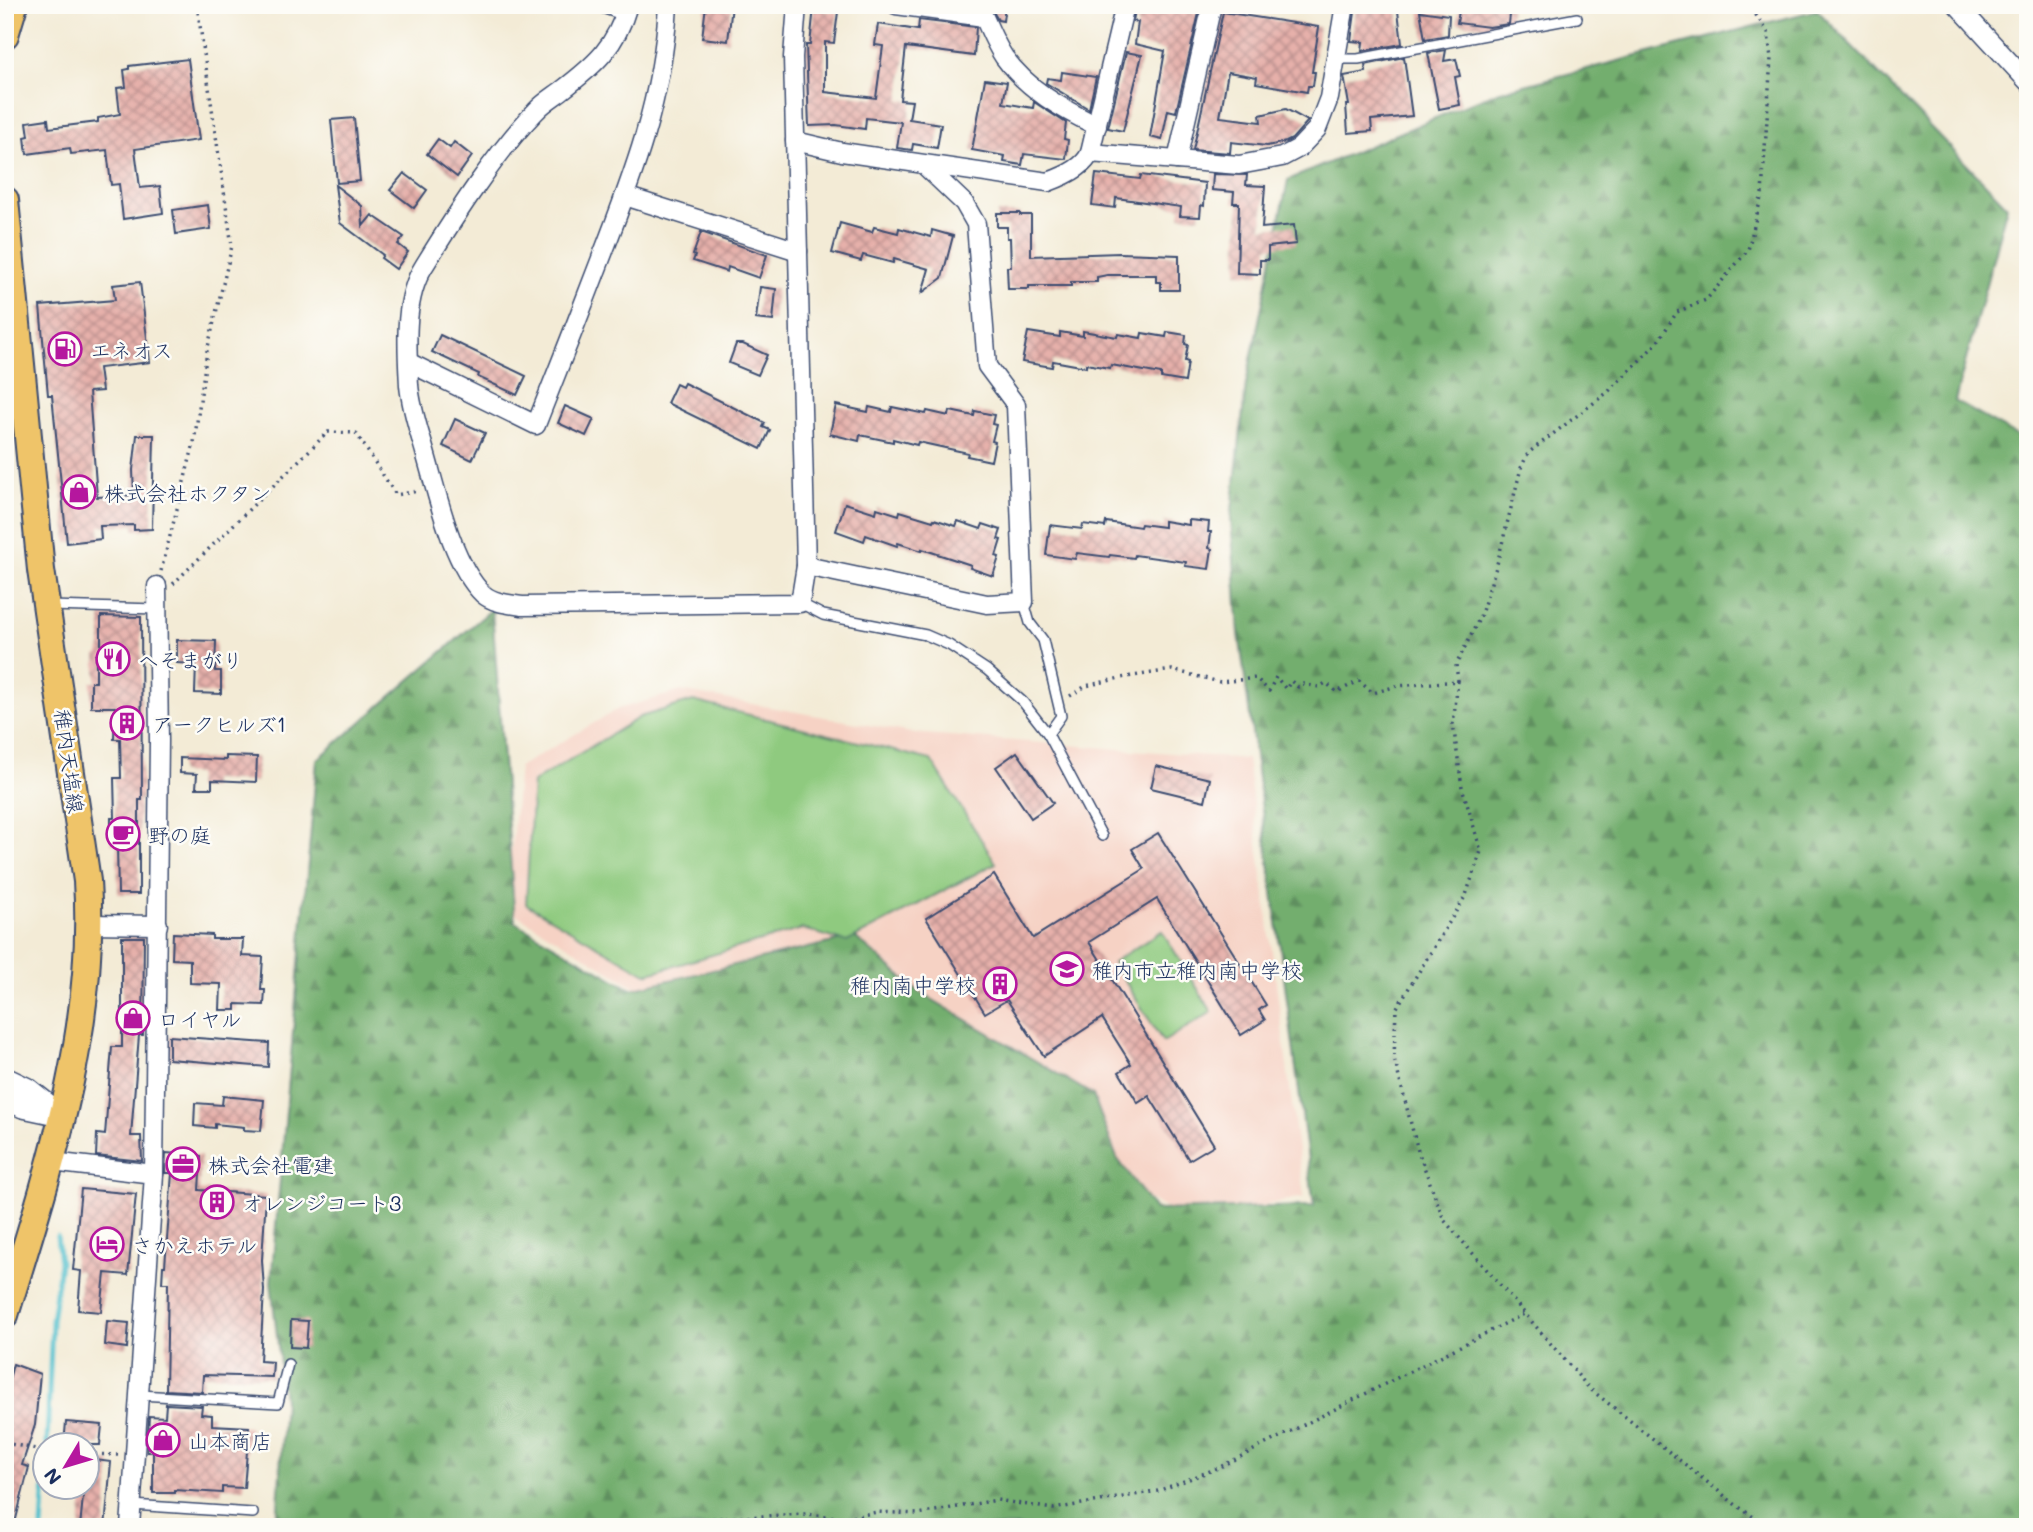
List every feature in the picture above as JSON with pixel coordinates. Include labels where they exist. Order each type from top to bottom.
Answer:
[{"type":"main road","name":"稚内天塩線","points":[[5,200],[41,570],[85,868],[90,923],[81,1023],[51,1162],[5,1315]]},
{"type":"street","points":[[410,363],[536,425],[625,196],[653,110],[660,78],[668,5]]},
{"type":"street","points":[[626,11],[618,34],[606,52],[591,68],[537,109],[501,153],[422,269],[411,300],[410,387],[435,489],[456,551],[467,574],[484,595],[501,603],[522,606],[800,603],[806,566],[793,57],[797,5]]},
{"type":"street","points":[[896,5],[984,17],[1003,56],[1031,88],[1070,113],[1097,126]]},
{"type":"street","points":[[795,141],[842,152],[1048,182],[1062,177],[1087,160],[1090,153],[1125,5]]},
{"type":"street","points":[[1177,160],[1212,5]]},
{"type":"street","points":[[1090,153],[1239,165],[1282,157],[1299,148],[1317,129],[1329,97],[1345,5]]},
{"type":"street","points":[[1957,5],[2028,82]]},
{"type":"street","points":[[806,566],[987,604],[1024,602],[1016,405],[987,366],[976,224],[964,203],[923,165]]},
{"type":"street","points":[[625,196],[798,251]]},
{"type":"street","points":[[130,1527],[154,1174],[159,741],[157,598]]},
{"type":"street","points":[[90,923],[158,925]]},
{"type":"street","points":[[5,1078],[28,1089],[61,1115]]},
{"type":"street","points":[[5,1098],[23,1107],[61,1115]]},
{"type":"street","points":[[51,1162],[154,1174]]},
{"type":"lane","points":[[594,5],[626,11]]},
{"type":"lane","points":[[1335,59],[1358,59],[1577,18]]},
{"type":"lane","points":[[47,606],[157,598]]},
{"type":"lane","points":[[1024,602],[1030,623],[1043,640],[1061,716],[1048,734]]},
{"type":"lane","points":[[800,603],[823,615],[926,635],[948,645],[987,670],[1023,702],[1048,734],[1102,836]]},
{"type":"lane","points":[[140,1395],[278,1403],[288,1364]]},
{"type":"lane","points":[[132,1505],[253,1513]]},
{"type":"path","points":[[157,598],[194,443],[207,351],[232,246],[197,5]]},
{"type":"path","points":[[1749,5],[1768,32],[1771,58],[1762,194],[1748,250],[1706,300],[1677,312],[1657,343],[1608,392],[1528,453],[1521,468],[1497,564],[1480,617],[1456,665],[1458,681],[1454,724],[1462,787],[1481,851],[1466,895],[1396,1009],[1394,1058],[1418,1151],[1444,1220],[1589,1388],[1736,1505],[1768,1527]]},
{"type":"path","points":[[157,598],[328,432],[356,433],[396,495],[435,489]]},
{"type":"path","points":[[1058,703],[1086,686],[1172,670],[1220,681],[1256,678],[1269,691],[1276,677],[1286,689],[1291,681],[1298,687],[1303,684],[1319,688],[1326,683],[1337,692],[1359,681],[1373,693],[1397,686],[1458,681]]},
{"type":"path","points":[[594,1527],[617,1523],[806,1514],[847,1518],[877,1512],[918,1514],[997,1500],[1053,1509],[1158,1491],[1218,1468],[1524,1314]]},
{"type":"path","points":[[5,1443],[32,1449]]},
{"type":"path","points":[[102,1455],[135,1456]]},
{"type":"shaded area","name":"稚内市立稚内南中学校","points":[[681,691],[912,733],[1247,759],[1304,1197],[1187,1220],[1099,1171],[640,990],[506,908],[519,767],[618,709]]},
{"type":"green space","points":[[1817,10],[2007,206],[1955,401],[2028,442],[2028,1527],[277,1527],[284,1400],[271,1282],[317,760],[492,609],[515,922],[631,989],[855,937],[918,991],[1093,1095],[1117,1158],[1155,1210],[1314,1206],[1239,633],[1231,519],[1246,384],[1288,180],[1497,92]]},
{"type":"green space","points":[[693,701],[931,760],[996,863],[847,942],[802,929],[646,974],[526,904],[533,782],[640,717]]},
{"type":"green space","points":[[1162,931],[1212,1012],[1163,1042],[1113,962]]},
{"type":"building","points":[[706,5],[732,5],[728,41],[702,38]]},
{"type":"building","points":[[982,5],[1005,5],[1003,21],[998,20],[991,8]]},
{"type":"building","points":[[1136,5],[1170,13],[1171,8],[1199,13],[1176,112],[1168,110],[1162,140],[1150,137],[1165,51],[1135,44],[1138,22],[1133,21]]},
{"type":"building","points":[[1356,5],[1372,5],[1371,8],[1398,11],[1402,44],[1362,51],[1363,42],[1351,41]]},
{"type":"building","points":[[1460,5],[1511,5],[1509,24],[1489,27],[1457,23]]},
{"type":"building","points":[[814,7],[838,12],[834,43],[825,42],[825,92],[876,98],[883,46],[875,45],[878,24],[918,30],[919,20],[976,27],[974,56],[906,47],[900,100],[912,101],[909,119],[941,124],[937,148],[913,144],[912,150],[897,148],[901,122],[866,118],[865,129],[836,125],[809,126],[806,45],[810,45]]},
{"type":"building","points":[[1420,11],[1449,15],[1448,35],[1425,39]]},
{"type":"building","points":[[1223,12],[1319,27],[1312,72],[1315,72],[1313,86],[1308,86],[1307,92],[1256,83],[1257,77],[1228,72],[1220,117],[1261,122],[1260,115],[1286,109],[1308,121],[1292,139],[1267,146],[1231,142],[1230,153],[1193,150]]},
{"type":"building","points":[[1446,50],[1444,61],[1456,59],[1460,76],[1455,77],[1460,105],[1439,109],[1428,53]]},
{"type":"building","points":[[1126,52],[1142,55],[1123,131],[1108,128]]},
{"type":"building","points":[[1404,57],[1412,116],[1371,120],[1372,131],[1348,133],[1346,105],[1349,105],[1344,76],[1366,72],[1365,65]]},
{"type":"building","points":[[188,59],[199,140],[135,149],[140,188],[160,186],[163,213],[123,219],[119,184],[111,185],[107,150],[71,154],[70,148],[27,154],[27,122],[48,119],[49,128],[98,122],[98,118],[120,114],[117,88],[126,87],[124,70],[129,69],[129,66]]},
{"type":"building","points":[[1062,72],[1096,77],[1089,109],[1046,83],[1047,78],[1061,80]]},
{"type":"building","points":[[985,79],[1007,82],[1003,103],[1033,108],[1034,102],[1066,123],[1066,159],[1024,154],[1022,165],[1004,162],[1005,156],[972,150]]},
{"type":"building","points":[[354,118],[360,181],[337,183],[331,120]]},
{"type":"building","points":[[438,139],[450,148],[454,142],[472,156],[457,177],[427,154]]},
{"type":"building","points":[[404,173],[427,190],[414,208],[390,190]]},
{"type":"building","points":[[1096,174],[1140,179],[1141,175],[1205,183],[1204,206],[1201,205],[1200,217],[1180,216],[1181,207],[1116,198],[1115,208],[1092,205]]},
{"type":"building","points":[[1213,174],[1247,175],[1246,185],[1265,186],[1262,228],[1294,225],[1296,244],[1268,247],[1268,260],[1260,260],[1260,274],[1237,273],[1239,203],[1233,203],[1234,192],[1212,190]]},
{"type":"building","points":[[335,185],[362,206],[363,226],[372,215],[404,237],[398,244],[408,252],[396,269],[381,258],[383,255],[340,223]]},
{"type":"building","points":[[208,205],[211,229],[176,234],[173,210]]},
{"type":"building","points":[[997,213],[1031,215],[1031,256],[1120,253],[1179,255],[1179,290],[1161,290],[1161,282],[1156,282],[1156,275],[1107,275],[1097,277],[1097,282],[1071,282],[1071,286],[1008,289],[1007,267],[1011,267],[1010,238],[1007,238],[1007,227],[997,227]]},
{"type":"building","points":[[840,223],[872,232],[874,227],[898,233],[899,228],[931,237],[932,230],[953,236],[942,278],[922,293],[929,269],[894,259],[893,263],[863,255],[861,261],[832,253]]},
{"type":"building","points":[[701,232],[767,255],[759,278],[728,267],[727,272],[693,261]]},
{"type":"building","points":[[140,282],[150,362],[99,368],[102,391],[89,392],[97,497],[134,495],[133,470],[137,435],[154,435],[152,529],[134,530],[134,525],[100,526],[101,539],[67,543],[52,395],[48,395],[40,306],[115,300],[113,285]]},
{"type":"building","points":[[760,287],[776,289],[773,321],[756,319]]},
{"type":"building","points":[[1083,331],[1141,338],[1142,333],[1166,337],[1167,332],[1186,335],[1185,344],[1188,345],[1185,361],[1188,362],[1185,382],[1161,378],[1161,374],[1111,365],[1110,368],[1086,364],[1086,367],[1053,361],[1052,367],[1022,362],[1028,332],[1060,337],[1060,332],[1083,336]]},
{"type":"building","points":[[440,335],[526,376],[517,395],[432,352]]},
{"type":"building","points":[[736,344],[743,344],[767,355],[758,375],[729,363]]},
{"type":"building","points":[[684,383],[765,423],[763,427],[770,430],[761,449],[667,403],[676,384],[682,387]]},
{"type":"building","points":[[836,405],[868,412],[869,407],[891,412],[892,407],[949,416],[950,411],[974,416],[975,411],[994,415],[992,424],[996,425],[992,441],[995,442],[991,461],[918,442],[917,445],[860,435],[859,441],[830,434]]},
{"type":"building","points":[[565,406],[594,419],[586,436],[558,423]]},
{"type":"building","points":[[455,419],[485,433],[472,460],[443,446]]},
{"type":"building","points":[[845,503],[876,513],[877,508],[899,515],[900,511],[956,526],[958,521],[981,529],[983,524],[1001,530],[996,556],[999,557],[993,576],[970,568],[971,565],[922,549],[898,543],[897,546],[866,535],[864,541],[836,531]]},
{"type":"building","points":[[1189,520],[1209,522],[1209,548],[1212,549],[1209,569],[1185,566],[1186,562],[1135,555],[1134,558],[1077,553],[1075,559],[1046,555],[1050,525],[1082,529],[1083,524],[1105,527],[1106,522],[1164,527],[1164,521],[1189,525]]},
{"type":"building","points":[[101,616],[141,617],[142,800],[139,800],[139,894],[118,894],[117,844],[111,844],[111,818],[115,818],[114,778],[121,778],[120,739],[114,739],[115,707],[91,707],[91,682],[96,682],[96,655],[99,654],[101,646]]},
{"type":"building","points":[[177,640],[216,641],[215,671],[221,671],[221,694],[195,693],[196,664],[177,663]]},
{"type":"building","points":[[1017,752],[1053,803],[1031,818],[996,767]]},
{"type":"building","points":[[226,756],[257,757],[256,782],[212,780],[212,788],[196,788],[197,774],[180,773],[180,758],[226,760]]},
{"type":"building","points":[[1156,766],[1210,779],[1205,801],[1151,788]]},
{"type":"building","name":"稚内南中学校","points":[[1158,833],[1266,1005],[1259,1010],[1265,1020],[1241,1035],[1157,899],[1089,942],[1214,1145],[1189,1160],[1149,1096],[1138,1103],[1119,1072],[1131,1064],[1102,1018],[1044,1056],[1007,1000],[985,1013],[926,918],[994,875],[1033,938],[1144,869],[1132,849]]},
{"type":"building","points":[[173,933],[212,935],[212,939],[243,939],[242,956],[263,957],[261,990],[265,990],[264,1005],[236,1004],[236,1010],[220,1010],[221,984],[190,983],[190,960],[172,959]]},
{"type":"building","points":[[122,937],[144,937],[143,1035],[139,1035],[131,1136],[141,1136],[142,1161],[96,1156],[97,1134],[105,1135],[112,1047],[122,1047]]},
{"type":"building","points":[[169,1036],[269,1043],[268,1067],[169,1059]]},
{"type":"building","points":[[223,1096],[264,1100],[261,1131],[215,1124],[215,1128],[194,1126],[195,1103],[222,1105]]},
{"type":"building","points":[[166,1153],[201,1156],[199,1190],[266,1195],[260,1361],[273,1362],[272,1377],[203,1375],[202,1392],[166,1390],[168,1283],[162,1283],[172,1173],[165,1173]]},
{"type":"building","points":[[81,1189],[136,1194],[128,1275],[105,1273],[101,1312],[78,1310],[81,1271],[73,1270]]},
{"type":"building","points":[[291,1320],[308,1321],[306,1348],[290,1347]]},
{"type":"building","points":[[107,1321],[129,1323],[127,1348],[105,1345]]},
{"type":"building","points":[[13,1364],[40,1374],[35,1425],[22,1465],[29,1467],[14,1527],[5,1527],[5,1395]]},
{"type":"building","points":[[166,1404],[202,1406],[201,1414],[212,1415],[212,1425],[249,1427],[244,1488],[222,1487],[222,1493],[175,1490],[175,1493],[153,1493],[153,1452],[147,1452],[149,1416],[165,1417]]},
{"type":"building","points":[[66,1422],[102,1425],[102,1430],[65,1430]]},
{"type":"building","points":[[102,1461],[111,1462],[105,1527],[80,1527],[83,1500],[102,1500]]},
{"type":"waterway","points":[[48,1430],[52,1321],[60,1263],[57,1236]]},
{"type":"waterway","points":[[42,1527],[44,1500]]},
{"type":"place","name":"エネオス","points":[[65,349]]},
{"type":"place","name":"株式会社ホクタン","points":[[79,492]]},
{"type":"place","name":"へそまがり","points":[[113,659]]},
{"type":"place","name":"アークヒルズ1","points":[[127,723]]},
{"type":"place","name":"野の庭","points":[[123,834]]},
{"type":"place","name":"稚内市立稚内南中学校","points":[[1067,969]]},
{"type":"place","name":"稚内南中学校","points":[[1000,984]]},
{"type":"place","name":"ロイヤル","points":[[133,1018]]},
{"type":"place","name":"株式会社電建","points":[[183,1164]]},
{"type":"place","name":"オレンジコート3","points":[[217,1202]]},
{"type":"place","name":"さかえホテル","points":[[107,1244]]},
{"type":"place","name":"山本商店","points":[[163,1440]]}]
